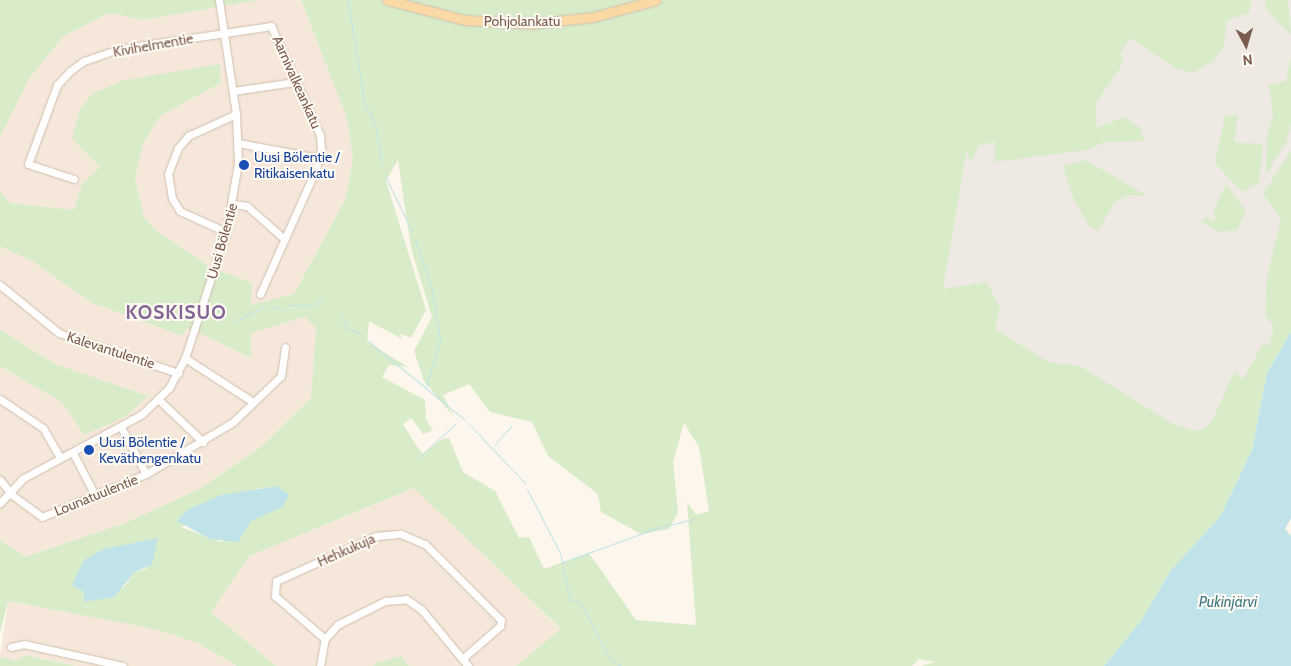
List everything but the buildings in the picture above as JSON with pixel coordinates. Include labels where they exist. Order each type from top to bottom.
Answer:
[{"type":"main road","name":"Pohjolankatu","points":[[387,0],[465,20],[531,24],[592,17],[656,0]]},
{"type":"street","name":"Uusi Bölentie","points":[[0,503],[8,490],[60,458],[121,427],[159,400],[178,373],[185,358],[226,232],[233,204],[238,143],[233,91],[219,0]]},
{"type":"street","name":"Aarnivalkeankatu","points":[[224,33],[271,26],[320,135],[319,158],[282,236],[260,294]]},
{"type":"street","name":"Kivihelmentie","points":[[74,178],[28,164],[57,86],[84,61],[118,49],[224,33]]},
{"type":"street","points":[[233,91],[295,82]]},
{"type":"street","points":[[226,232],[180,211],[172,198],[168,174],[178,148],[188,136],[236,114]]},
{"type":"street","points":[[238,143],[319,158]]},
{"type":"street","points":[[233,204],[247,206],[282,236]]},
{"type":"street","name":"Kalevantulentie","points":[[0,285],[59,333],[178,373]]},
{"type":"street","name":"Lounatuulentie","points":[[8,490],[38,517],[95,496],[146,474],[203,442],[233,422],[282,376],[285,347]]},
{"type":"street","points":[[185,358],[253,402]]},
{"type":"street","points":[[0,399],[43,428],[60,458]]},
{"type":"street","points":[[159,400],[203,442]]},
{"type":"street","points":[[121,427],[146,474]]},
{"type":"street","points":[[72,452],[95,496]]},
{"type":"street","points":[[0,480],[8,490]]},
{"type":"street","name":"Hehkukuja","points":[[325,639],[275,596],[276,581],[376,536],[401,534],[431,550],[501,620],[500,626],[462,659]]},
{"type":"street","points":[[320,666],[325,639],[351,616],[385,601],[406,599],[421,608],[468,666]]},
{"type":"street","points":[[11,647],[24,644],[123,666]]},
{"type":"shaded area","points":[[259,0],[301,0],[347,118],[353,160],[345,200],[294,294],[251,305],[217,271],[159,233],[144,217],[135,178],[144,142],[160,116],[221,83],[220,64],[100,167],[82,184],[74,210],[10,203],[0,191],[0,137],[30,77],[64,36],[109,13],[143,20]]},
{"type":"shaded area","points":[[994,0],[1291,0],[1291,270],[1231,476],[940,303]]},
{"type":"shaded area","points":[[0,246],[32,261],[92,303],[183,336],[186,328],[250,358],[251,333],[305,317],[316,328],[311,398],[261,447],[199,489],[128,522],[25,557],[0,540],[0,366],[63,403],[84,435],[148,396],[55,364],[0,330]]},
{"type":"shaded area","points":[[415,488],[561,630],[516,666],[409,666],[401,656],[374,666],[276,666],[211,612],[249,556]]},
{"type":"shaded area","points":[[8,601],[155,629],[198,643],[237,666],[76,666],[26,655],[15,661],[0,657]]},
{"type":"green space","points":[[0,0],[259,0],[143,20],[109,13],[64,36],[30,77],[0,137]]},
{"type":"green space","points":[[301,0],[1252,0],[1249,13],[1227,20],[1224,47],[1212,62],[1192,73],[1176,68],[1130,38],[1120,54],[1124,62],[1096,103],[1096,128],[1123,117],[1140,127],[1144,141],[1105,142],[1088,150],[995,162],[995,141],[979,146],[970,164],[967,150],[943,289],[987,282],[1000,308],[995,329],[1049,362],[1080,366],[1170,422],[1193,431],[1204,429],[1212,421],[1234,372],[1243,379],[1263,344],[1269,345],[1274,327],[1265,315],[1267,276],[1281,219],[1263,194],[1291,150],[1291,332],[1267,373],[1252,450],[1220,517],[1171,570],[1141,621],[1104,666],[921,666],[935,662],[919,659],[912,666],[516,666],[561,629],[414,488],[249,556],[211,612],[276,666],[237,666],[198,643],[155,629],[8,601],[0,633],[0,540],[25,557],[128,522],[199,489],[261,447],[311,398],[316,328],[305,317],[251,333],[251,358],[186,328],[183,336],[92,303],[32,261],[0,246],[0,191],[10,203],[74,210],[82,184],[100,167],[72,138],[80,110],[92,94],[121,81],[220,64],[221,83],[160,116],[144,142],[135,178],[144,217],[159,233],[212,268],[252,283],[251,305],[294,294],[345,200],[353,160],[347,118]],"holes":[[[398,160],[411,248],[432,317],[414,351],[424,381],[454,417],[443,395],[469,384],[490,412],[532,422],[548,456],[598,494],[601,512],[641,534],[669,529],[678,512],[673,462],[684,423],[699,447],[709,511],[696,515],[687,502],[696,625],[636,620],[589,553],[544,569],[529,537],[519,538],[495,491],[463,472],[449,438],[442,439],[423,454],[414,442],[403,424],[411,418],[423,434],[433,430],[426,420],[425,400],[382,377],[389,365],[408,367],[367,342],[369,321],[402,339],[400,333],[411,338],[426,310],[386,181]],[[263,487],[251,521],[221,542],[183,528],[187,510]],[[158,539],[146,569],[135,572],[124,587],[84,602],[84,592],[72,585],[104,549]]]},
{"type":"green space","points":[[1265,0],[1288,0],[1291,35],[1266,9]]},
{"type":"green space","points":[[1291,56],[1291,124],[1286,143],[1266,174],[1267,136],[1273,116],[1269,85],[1286,81]]},
{"type":"green space","points":[[1225,115],[1238,115],[1234,142],[1263,144],[1259,183],[1242,192],[1215,163]]},
{"type":"green space","points":[[1085,160],[1148,196],[1129,195],[1115,202],[1098,231],[1088,225],[1072,195],[1063,166]]},
{"type":"green space","points":[[1226,184],[1246,211],[1237,230],[1219,232],[1202,222],[1205,217],[1215,222],[1214,210]]},
{"type":"green space","points":[[0,330],[55,364],[148,396],[126,416],[84,435],[63,403],[0,366]]},
{"type":"green space","points":[[26,655],[76,666],[0,666],[0,657],[15,661]]},
{"type":"green space","points":[[401,656],[409,666],[374,666],[376,663]]},
{"type":"water","name":"Pukinjärvi","points":[[1291,332],[1291,518],[1285,529],[1291,536],[1291,666],[1104,666],[1141,621],[1171,570],[1220,517],[1252,450],[1267,373]]},
{"type":"water","points":[[277,486],[289,495],[282,507],[251,521],[238,542],[210,539],[177,521],[187,510],[221,495]]},
{"type":"water","points":[[158,538],[152,565],[135,572],[114,597],[84,602],[84,592],[72,585],[84,560],[104,549]]},
{"type":"waterway","points":[[348,0],[364,102],[376,127],[382,165]]},
{"type":"waterway","points":[[386,178],[412,231]]},
{"type":"waterway","points":[[415,240],[431,286],[440,340],[426,387]]},
{"type":"waterway","points":[[289,305],[313,306],[322,297]]},
{"type":"waterway","points":[[235,321],[266,305]]},
{"type":"waterway","points":[[271,307],[284,310]]},
{"type":"waterway","points":[[340,315],[346,327],[361,334]]},
{"type":"waterway","points":[[367,340],[465,420]]},
{"type":"waterway","points":[[416,460],[456,423]]},
{"type":"waterway","points":[[468,423],[525,483]]},
{"type":"waterway","points":[[495,444],[512,425]]},
{"type":"waterway","points":[[527,489],[560,553],[570,600],[580,602],[610,659],[621,666]]},
{"type":"waterway","points":[[563,562],[657,528],[694,519]]},
{"type":"place","name":"Uusi Bölentie / Ritikaisenkatu","points":[[244,165]]},
{"type":"place","name":"Uusi Bölentie / Keväthengenkatu","points":[[89,450]]},
{"type":"district","name":"KOSKISUO","points":[[176,313]]}]
